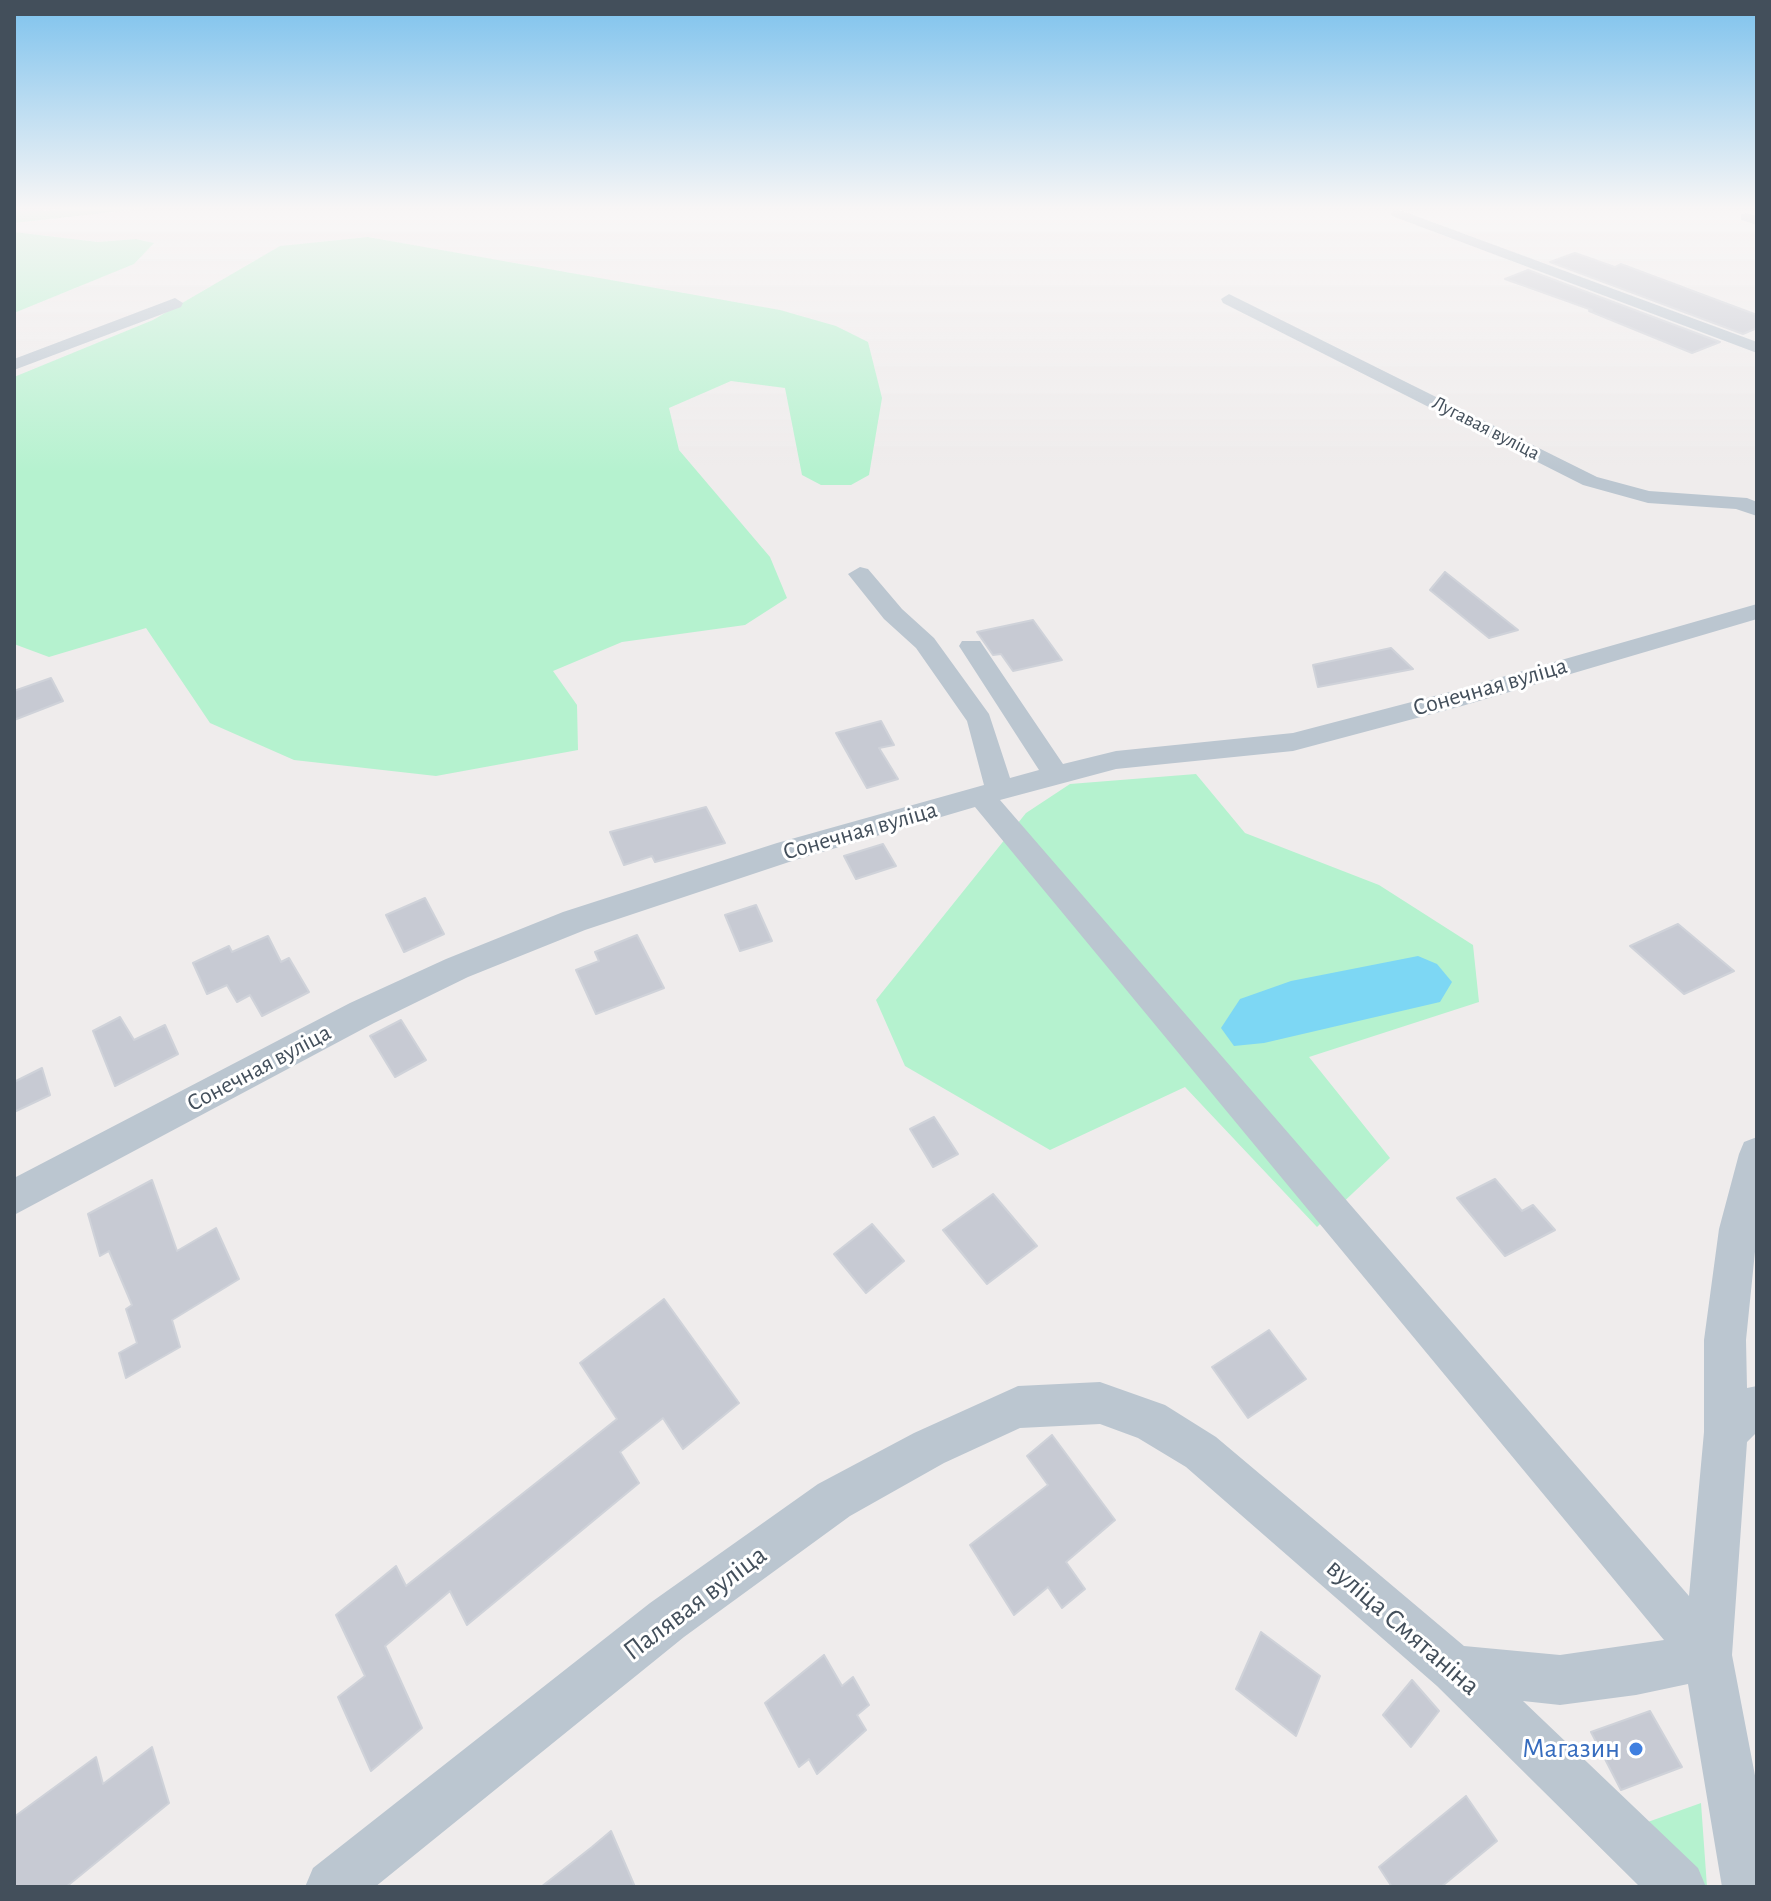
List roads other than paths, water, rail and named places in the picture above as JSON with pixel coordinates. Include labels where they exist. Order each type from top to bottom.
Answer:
[{"type":"street","points":[[1618,296],[1757,348]]},
{"type":"street","name":"Лугавая вуліца","points":[[1229,299],[1590,481],[1648,497],[1739,503],[1757,510]]},
{"type":"street","points":[[14,365],[175,303]]},
{"type":"street","points":[[860,574],[893,614],[925,643],[980,720],[991,794],[1708,1655]]},
{"type":"street","name":"Сонечная вуліца","points":[[14,1197],[362,1013],[516,943],[787,851],[1116,760],[1293,742],[1453,700],[1757,611]]},
{"type":"street","points":[[971,646],[1057,776]]},
{"type":"street","points":[[1749,1887],[1708,1655],[1742,1420],[1725,1340],[1738,1229],[1757,1154]]},
{"type":"street","name":"вуліца Смятаніна","points":[[1100,1403],[1150,1420],[1201,1452],[1454,1669],[1679,1887]]},
{"type":"street","name":"Палявая вуліца","points":[[332,1887],[667,1620],[834,1500],[929,1448],[1018,1407],[1100,1403]]},
{"type":"street","points":[[1454,1669],[1560,1680],[1636,1671],[1708,1655]]},
{"type":"water","points":[[1418,956],[1437,964],[1452,982],[1440,1002],[1264,1043],[1234,1046],[1221,1028],[1240,999],[1291,981]]},
{"type":"place","name":"Магазин","points":[[1636,1749]]}]
